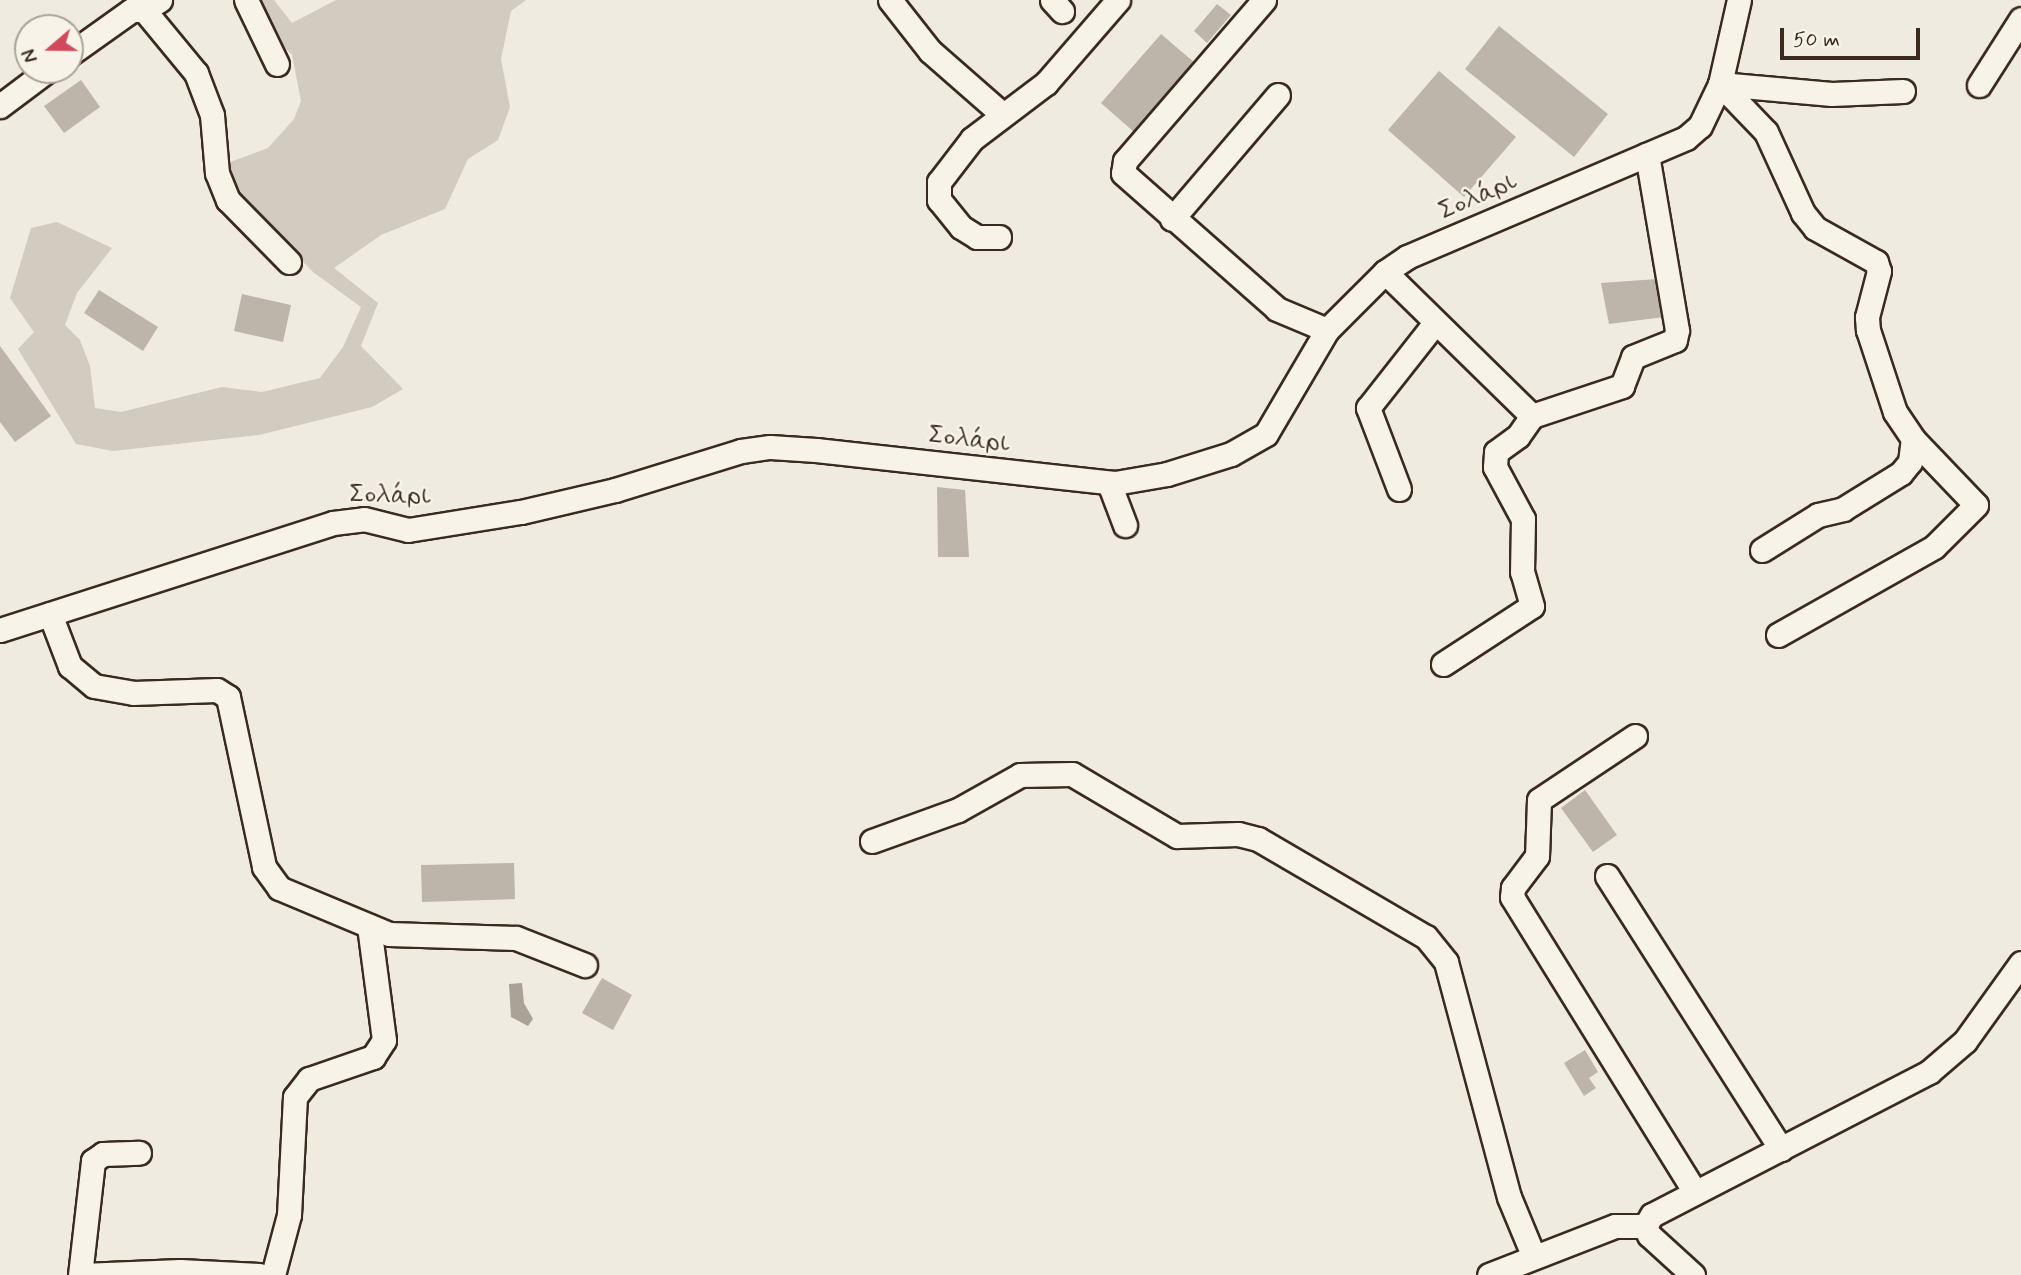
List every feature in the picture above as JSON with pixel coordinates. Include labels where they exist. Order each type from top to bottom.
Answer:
[{"type":"street","points":[[246,0],[277,64]]},
{"type":"street","points":[[890,0],[930,51],[1002,114]]},
{"type":"street","points":[[999,237],[970,234],[941,205],[937,194],[942,176],[961,152],[1002,114],[1045,83],[1118,0]]},
{"type":"street","points":[[1264,0],[1125,160],[1123,173],[1277,310],[1327,330]]},
{"type":"street","name":"Σολάρι","points":[[0,630],[333,523],[364,519],[408,530],[508,514],[586,498],[741,451],[770,447],[1110,482],[1167,474],[1258,442],[1282,411],[1327,330],[1385,272],[1407,257],[1686,138],[1700,126],[1720,84],[1739,0]]},
{"type":"street","points":[[84,44],[132,10],[152,5],[196,73],[212,115],[217,173],[228,200],[289,262]]},
{"type":"street","points":[[1979,85],[2021,19]]},
{"type":"street","points":[[0,106],[29,84]]},
{"type":"street","points":[[1720,84],[1832,94],[1903,91]]},
{"type":"street","points":[[1720,84],[1766,132],[1803,213],[1815,228],[1878,267],[1868,330],[1895,412],[1913,439],[1973,497],[1973,513],[1934,547],[1778,635]]},
{"type":"street","points":[[1172,219],[1279,95]]},
{"type":"street","points":[[1443,664],[1532,606],[1522,572],[1523,519],[1493,461],[1496,452],[1518,436],[1532,416],[1622,386],[1633,357],[1675,340],[1678,330],[1647,155]]},
{"type":"street","points":[[1385,272],[1532,416]]},
{"type":"street","points":[[1399,489],[1368,408],[1435,323]]},
{"type":"street","points":[[1762,550],[1818,515],[1843,509],[1901,474],[1910,462],[1913,439]]},
{"type":"street","points":[[1110,482],[1125,525]]},
{"type":"street","points":[[50,614],[70,666],[94,686],[133,693],[217,690],[228,696],[270,879],[290,894],[404,937],[516,938],[585,965]]},
{"type":"street","points":[[1635,736],[1539,800],[1537,856],[1513,888],[1512,897],[1695,1192]]},
{"type":"street","points":[[872,841],[958,810],[1020,775],[1072,774],[1177,836],[1238,834],[1258,839],[1426,937],[1446,962],[1508,1197],[1533,1255]]},
{"type":"street","points":[[1607,876],[1781,1149]]},
{"type":"street","points":[[273,1275],[289,1215],[295,1097],[309,1079],[373,1057],[384,1040],[369,926]]},
{"type":"street","points":[[1645,1226],[1652,1215],[1947,1059],[2021,963]]},
{"type":"street","points":[[139,1153],[103,1154],[93,1161],[81,1275],[180,1271],[259,1275]]},
{"type":"street","points":[[1489,1275],[1533,1255],[1623,1224],[1645,1226]]},
{"type":"street","points":[[1645,1226],[1653,1240],[1693,1275]]},
{"type":"shaded area","points":[[259,0],[274,0],[292,23],[336,0],[526,0],[511,11],[501,59],[510,107],[498,140],[468,159],[445,209],[381,235],[334,268],[378,303],[361,346],[403,389],[372,407],[259,435],[113,451],[76,444],[18,349],[34,332],[10,298],[31,228],[57,222],[112,248],[77,293],[65,325],[80,340],[90,366],[95,408],[121,412],[222,387],[262,392],[320,378],[343,347],[361,307],[313,272],[231,189],[225,164],[268,148],[294,119],[301,101],[292,54],[276,42]]},
{"type":"shaded area","points":[[522,983],[524,1003],[533,1019],[528,1026],[511,1017],[509,984]]},
{"type":"building","points":[[1217,4],[1231,15],[1207,43],[1194,31]]},
{"type":"building","points":[[1499,26],[1608,114],[1574,157],[1465,69]]},
{"type":"building","points":[[1161,34],[1195,63],[1135,133],[1101,103]]},
{"type":"building","points":[[1439,71],[1516,137],[1464,197],[1388,130]]},
{"type":"building","points":[[75,84],[84,84],[100,107],[64,133],[44,106]]},
{"type":"building","points":[[1657,279],[1664,317],[1609,324],[1601,283]]},
{"type":"building","points":[[99,290],[158,327],[143,351],[84,313]]},
{"type":"building","points":[[242,294],[291,305],[283,342],[234,331]]},
{"type":"building","points":[[0,346],[51,416],[15,442],[0,422]]},
{"type":"building","points":[[937,487],[965,490],[969,557],[938,557]]},
{"type":"building","points":[[1585,790],[1617,835],[1593,852],[1561,808]]},
{"type":"building","points":[[514,863],[515,899],[422,902],[421,865]]},
{"type":"building","points":[[602,978],[632,995],[613,1030],[582,1013]]},
{"type":"building","points":[[1585,1050],[1598,1072],[1589,1078],[1596,1088],[1584,1096],[1564,1063]]}]
